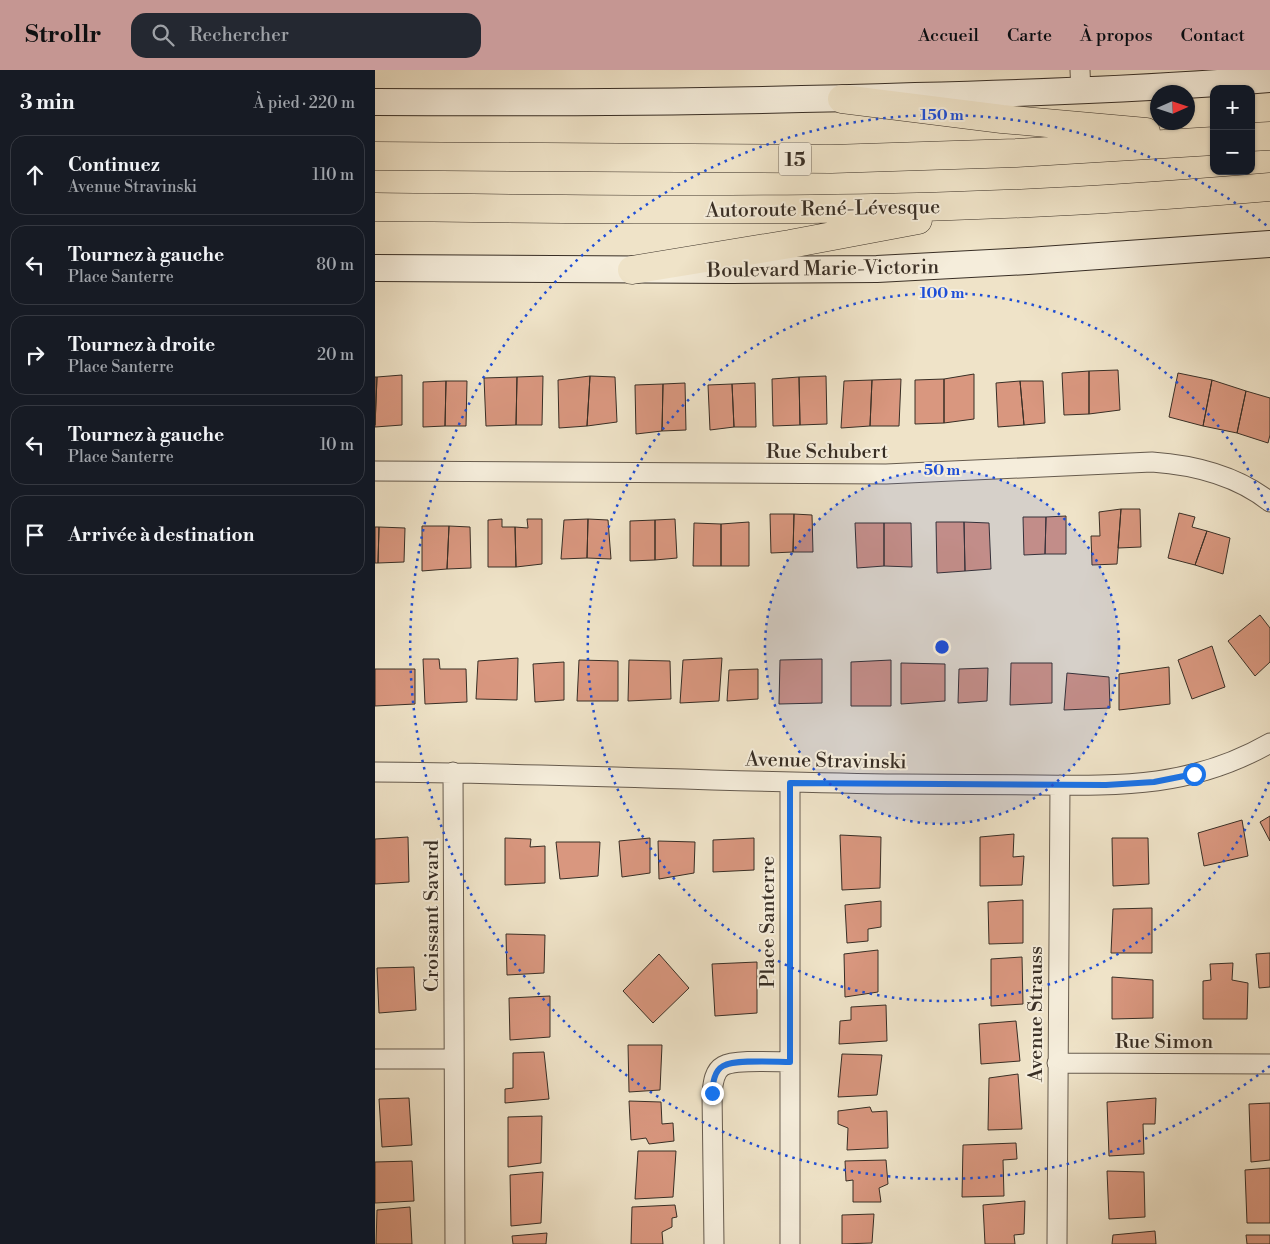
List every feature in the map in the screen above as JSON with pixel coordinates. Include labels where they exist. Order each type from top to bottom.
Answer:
[{"type":"highway","points":[[842,99],[1002,119],[1210,139]]},
{"type":"highway","points":[[1255,137],[1270,136]]},
{"type":"highway","name":"15","points":[[375,156],[831,159],[1016,153],[1210,139]]},
{"type":"highway","name":"Autoroute René-Lévesque","points":[[375,207],[805,209],[1003,204],[1270,187]]},
{"type":"highway","points":[[632,270],[790,244],[1003,204]]},
{"type":"main road","points":[[375,102],[842,99],[1081,81],[1157,88],[1270,79]]},
{"type":"main road","name":"Boulevard Marie-Victorin","points":[[375,268],[808,270],[941,266],[1270,244]]},
{"type":"street","name":"Rue Schubert","points":[[375,471],[886,474],[1152,462],[1172,464],[1219,474],[1239,482],[1270,502]]},
{"type":"street","name":"Avenue Stravinski","points":[[375,772],[453,772],[790,783],[1131,784],[1174,779],[1221,766],[1270,743]]},
{"type":"street","name":"Croissant Savard","points":[[453,772],[455,1244]]},
{"type":"street","name":"Place Santerre","points":[[790,783],[790,1244]]},
{"type":"street","name":"Avenue Strauss","points":[[1057,1244],[1060,785]]},
{"type":"street","points":[[375,1059],[454,1059]]},
{"type":"street","points":[[713,1244],[712,1093],[716,1073],[722,1066],[732,1063],[790,1062]]},
{"type":"street","name":"Rue Simon","points":[[1057,1063],[1270,1064]]},
{"type":"building","points":[[1118,370],[1120,410],[1089,414],[1089,371]]},
{"type":"building","points":[[1089,371],[1089,414],[1064,415],[1062,373]]},
{"type":"building","points":[[1178,373],[1212,380],[1203,426],[1169,417]]},
{"type":"building","points":[[974,374],[974,419],[944,423],[944,379]]},
{"type":"building","points":[[402,375],[402,425],[375,427],[377,377]]},
{"type":"building","points":[[543,376],[542,425],[516,425],[517,377]]},
{"type":"building","points":[[590,376],[615,377],[617,422],[587,426]]},
{"type":"building","points":[[590,376],[587,426],[559,428],[558,380]]},
{"type":"building","points":[[826,376],[827,424],[800,425],[799,377]]},
{"type":"building","points":[[375,377],[377,377],[375,425]]},
{"type":"building","points":[[517,377],[516,425],[486,426],[484,378]]},
{"type":"building","points":[[799,377],[800,425],[773,426],[772,379]]},
{"type":"building","points":[[901,379],[899,426],[870,426],[872,380]]},
{"type":"building","points":[[944,379],[944,423],[915,424],[915,380]]},
{"type":"building","points":[[872,380],[870,426],[841,428],[844,381]]},
{"type":"building","points":[[1212,380],[1246,391],[1237,433],[1203,426]]},
{"type":"building","points":[[446,381],[467,381],[466,426],[445,426]]},
{"type":"building","points":[[446,381],[445,426],[423,427],[423,382]]},
{"type":"building","points":[[1020,381],[1043,381],[1045,423],[1024,425]]},
{"type":"building","points":[[1020,381],[1024,425],[998,427],[996,383]]},
{"type":"building","points":[[685,383],[686,430],[662,431],[663,384]]},
{"type":"building","points":[[755,383],[756,427],[734,427],[732,384]]},
{"type":"building","points":[[663,384],[662,431],[636,434],[635,385]]},
{"type":"building","points":[[732,384],[734,427],[710,430],[708,385]]},
{"type":"building","points":[[1246,391],[1270,398],[1270,435],[1268,443],[1237,433]]},
{"type":"building","points":[[1121,509],[1117,564],[1092,565],[1091,536],[1100,536],[1099,512]]},
{"type":"building","points":[[1121,509],[1140,509],[1141,547],[1118,548]]},
{"type":"building","points":[[1179,513],[1195,517],[1192,527],[1207,531],[1195,565],[1168,558]]},
{"type":"building","points":[[770,514],[794,514],[793,552],[771,553]]},
{"type":"building","points":[[794,514],[812,515],[813,552],[793,552]]},
{"type":"building","points":[[1066,516],[1066,554],[1045,554],[1046,517]]},
{"type":"building","points":[[1023,517],[1046,517],[1045,554],[1024,555]]},
{"type":"building","points":[[502,519],[502,527],[515,527],[516,567],[488,567],[488,520]]},
{"type":"building","points":[[527,519],[542,519],[542,564],[516,567],[515,527],[528,528]]},
{"type":"building","points":[[588,519],[587,558],[561,559],[564,520]]},
{"type":"building","points":[[588,519],[608,520],[611,559],[587,558]]},
{"type":"building","points":[[675,519],[677,558],[655,560],[655,520]]},
{"type":"building","points":[[655,520],[655,560],[630,561],[630,521]]},
{"type":"building","points":[[749,522],[749,566],[721,566],[721,524]]},
{"type":"building","points":[[936,522],[964,522],[965,571],[937,573]]},
{"type":"building","points":[[964,522],[989,523],[991,569],[965,571]]},
{"type":"building","points":[[694,523],[721,524],[721,566],[693,566]]},
{"type":"building","points":[[855,523],[884,523],[884,566],[857,568]]},
{"type":"building","points":[[884,523],[911,523],[912,567],[884,566]]},
{"type":"building","points":[[422,526],[449,526],[447,569],[422,571]]},
{"type":"building","points":[[449,526],[470,527],[471,568],[447,569]]},
{"type":"building","points":[[375,527],[379,527],[378,563],[375,563]]},
{"type":"building","points":[[379,527],[405,528],[404,562],[378,563]]},
{"type":"building","points":[[1207,531],[1230,538],[1223,574],[1195,565]]},
{"type":"building","points":[[1260,615],[1270,628],[1270,662],[1255,676],[1228,641]]},
{"type":"building","points":[[1212,646],[1225,687],[1192,699],[1178,660]]},
{"type":"building","points":[[518,658],[517,700],[476,699],[478,661]]},
{"type":"building","points":[[722,658],[719,701],[680,703],[683,660]]},
{"type":"building","points":[[423,659],[439,659],[440,669],[466,669],[467,702],[425,704]]},
{"type":"building","points":[[822,659],[822,703],[779,704],[780,660]]},
{"type":"building","points":[[579,660],[618,661],[618,701],[577,701]]},
{"type":"building","points":[[629,660],[670,661],[671,699],[628,701]]},
{"type":"building","points":[[891,660],[891,706],[851,706],[851,662]]},
{"type":"building","points":[[564,662],[564,700],[535,702],[533,664]]},
{"type":"building","points":[[901,663],[945,664],[945,701],[901,704]]},
{"type":"building","points":[[1011,663],[1052,663],[1052,703],[1010,705]]},
{"type":"building","points":[[1169,667],[1170,704],[1119,710],[1119,674]]},
{"type":"building","points":[[988,668],[987,701],[958,703],[959,669]]},
{"type":"building","points":[[375,669],[415,669],[415,704],[375,706]]},
{"type":"building","points":[[758,669],[758,699],[727,701],[729,670]]},
{"type":"building","points":[[1067,673],[1109,677],[1110,708],[1064,710]]},
{"type":"building","points":[[1270,816],[1270,841],[1260,822]]},
{"type":"building","points":[[1242,820],[1248,856],[1204,866],[1198,833]]},
{"type":"building","points":[[1014,834],[1013,857],[1024,856],[1022,885],[980,886],[980,837]]},
{"type":"building","points":[[840,835],[881,837],[880,888],[842,890]]},
{"type":"building","points":[[408,837],[409,882],[375,884],[375,839]]},
{"type":"building","points":[[505,838],[531,839],[530,847],[545,846],[545,883],[505,885]]},
{"type":"building","points":[[650,838],[650,873],[622,877],[619,841]]},
{"type":"building","points":[[754,838],[754,870],[713,872],[713,840]]},
{"type":"building","points":[[1112,838],[1148,838],[1149,884],[1113,886]]},
{"type":"building","points":[[658,841],[695,842],[694,873],[659,879]]},
{"type":"building","points":[[556,842],[600,842],[598,876],[560,879]]},
{"type":"building","points":[[1023,900],[1023,943],[989,944],[988,902]]},
{"type":"building","points":[[881,901],[881,927],[868,929],[868,941],[847,943],[845,905]]},
{"type":"building","points":[[1152,908],[1152,953],[1111,953],[1113,909]]},
{"type":"building","points":[[506,934],[545,935],[544,973],[507,975]]},
{"type":"building","points":[[878,950],[878,992],[845,997],[844,954]]},
{"type":"building","points":[[1270,953],[1270,987],[1259,988],[1256,954]]},
{"type":"building","points":[[659,954],[689,988],[653,1023],[623,991]]},
{"type":"building","points":[[1022,957],[1023,1004],[991,1006],[991,959]]},
{"type":"building","points":[[757,962],[757,1013],[715,1016],[712,964]]},
{"type":"building","points":[[1233,963],[1232,980],[1248,983],[1247,1019],[1203,1019],[1203,981],[1211,980],[1210,964]]},
{"type":"building","points":[[414,967],[416,1010],[379,1013],[377,968]]},
{"type":"building","points":[[1112,977],[1153,980],[1153,1018],[1112,1019]]},
{"type":"building","points":[[550,996],[550,1037],[510,1040],[509,998]]},
{"type":"building","points":[[886,1005],[887,1041],[839,1044],[840,1021],[851,1020],[851,1007]]},
{"type":"building","points":[[1016,1021],[1020,1061],[981,1064],[979,1024]]},
{"type":"building","points":[[628,1045],[662,1045],[660,1090],[629,1092]]},
{"type":"building","points":[[544,1052],[549,1099],[505,1103],[505,1089],[513,1088],[513,1053]]},
{"type":"building","points":[[842,1054],[882,1055],[877,1095],[838,1097]]},
{"type":"building","points":[[1018,1074],[1022,1129],[988,1130],[989,1078]]},
{"type":"building","points":[[409,1098],[412,1145],[382,1147],[379,1099]]},
{"type":"building","points":[[1156,1098],[1155,1124],[1143,1124],[1144,1154],[1109,1156],[1107,1102]]},
{"type":"building","points":[[629,1101],[661,1102],[662,1124],[673,1123],[674,1141],[649,1144],[646,1138],[631,1140]]},
{"type":"building","points":[[1270,1103],[1270,1160],[1251,1162],[1249,1104]]},
{"type":"building","points":[[870,1107],[872,1112],[887,1111],[888,1148],[847,1150],[848,1128],[838,1124],[838,1111]]},
{"type":"building","points":[[542,1116],[541,1163],[508,1167],[508,1117]]},
{"type":"building","points":[[1016,1143],[1017,1159],[1003,1160],[1004,1196],[962,1197],[963,1145]]},
{"type":"building","points":[[638,1151],[676,1151],[673,1197],[635,1199]]},
{"type":"building","points":[[886,1160],[888,1184],[879,1188],[881,1202],[853,1202],[853,1180],[846,1181],[845,1161]]},
{"type":"building","points":[[412,1161],[414,1201],[375,1203],[375,1162]]},
{"type":"building","points":[[1270,1168],[1270,1223],[1247,1223],[1245,1170]]},
{"type":"building","points":[[1107,1171],[1144,1172],[1145,1217],[1109,1219]]},
{"type":"building","points":[[543,1172],[541,1223],[511,1226],[510,1175]]},
{"type":"building","points":[[1025,1201],[1024,1234],[1014,1235],[1015,1244],[985,1244],[983,1205]]},
{"type":"building","points":[[675,1205],[677,1217],[672,1218],[672,1227],[662,1232],[663,1244],[631,1244],[632,1207]]},
{"type":"building","points":[[410,1207],[412,1244],[376,1244],[377,1210]]},
{"type":"building","points":[[874,1214],[872,1243],[842,1244],[842,1215]]},
{"type":"building","points":[[1155,1231],[1156,1244],[1112,1244],[1113,1235]]},
{"type":"building","points":[[547,1233],[546,1244],[513,1244],[512,1236]]},
{"type":"building","points":[[1246,1235],[1270,1235],[1270,1244],[1247,1244]]},
{"type":"route","points":[[712,1093],[716,1073],[722,1066],[732,1063],[790,1062],[790,783],[1106,785],[1154,782],[1194,774]]}]
